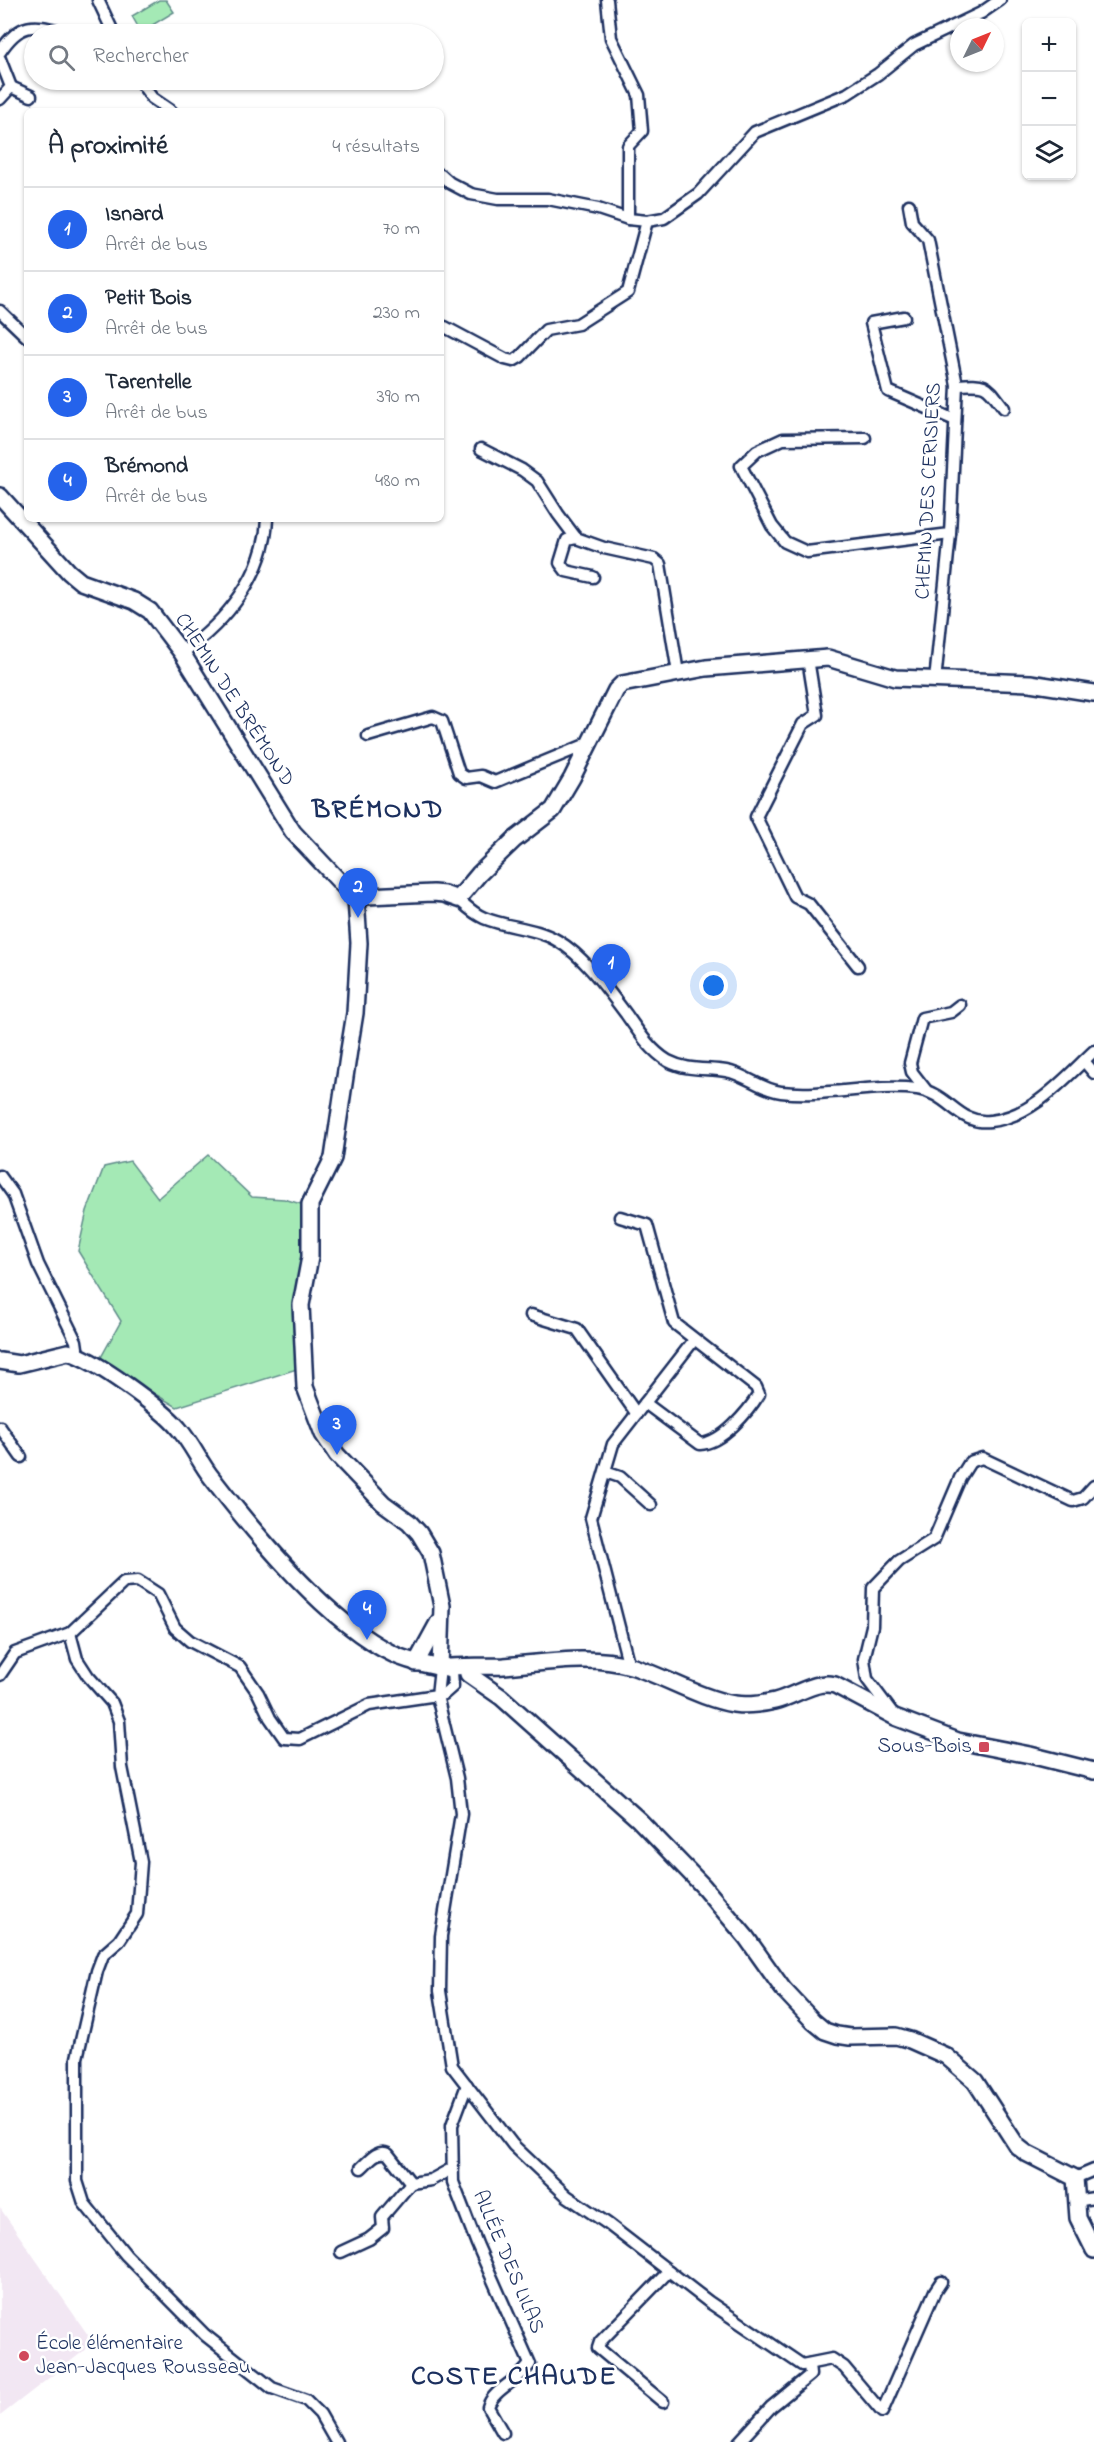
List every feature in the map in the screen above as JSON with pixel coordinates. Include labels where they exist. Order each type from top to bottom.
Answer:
[{"type":"street","points":[[98,0],[109,24]]},
{"type":"street","points":[[607,0],[611,38],[639,94],[640,104],[642,131],[628,146],[628,219]]},
{"type":"street","points":[[444,178],[471,194],[498,199],[548,200],[598,209],[628,219],[647,221],[664,218],[698,194],[755,132],[847,94],[878,74],[914,45],[981,13],[1000,0]]},
{"type":"street","points":[[0,52],[9,38],[24,28]]},
{"type":"street","points":[[0,59],[11,87],[31,96]]},
{"type":"street","points":[[0,99],[11,87]]},
{"type":"street","points":[[146,90],[152,98],[167,108]]},
{"type":"street","name":"CHEMIN DES CERISIERS","points":[[909,205],[912,222],[928,240],[957,385],[950,534],[935,681]]},
{"type":"street","points":[[445,327],[504,359],[513,361],[520,357],[546,330],[578,324],[628,292],[647,221]]},
{"type":"street","points":[[0,311],[24,334]]},
{"type":"street","points":[[903,317],[871,323],[888,391],[955,420]]},
{"type":"street","points":[[957,385],[980,384],[988,387],[1004,408]]},
{"type":"street","points":[[865,438],[783,439],[756,451],[741,466],[772,526],[785,542],[807,552],[950,534]]},
{"type":"street","points":[[481,449],[522,470],[537,481],[576,538]]},
{"type":"street","name":"CHEMIN DE BRÉMOND","points":[[0,496],[69,572],[81,582],[143,605],[182,653],[293,832],[356,899]]},
{"type":"street","points":[[182,653],[224,618],[239,600],[262,548],[266,522]]},
{"type":"street","points":[[593,577],[566,571],[560,563],[567,540],[576,538],[604,548],[654,559],[660,564],[678,673]]},
{"type":"street","points":[[458,900],[514,840],[553,810],[616,690],[622,684],[706,668],[828,658],[895,678],[1030,683],[1094,693]]},
{"type":"street","points":[[808,659],[817,715],[803,723],[756,817],[795,897],[809,904],[858,966]]},
{"type":"street","points":[[368,736],[433,717],[442,722],[459,773],[466,778],[481,776],[495,782],[590,743]]},
{"type":"street","points":[[941,2282],[934,2291],[882,2412],[844,2367],[832,2359],[802,2365],[709,2302],[608,2224],[567,2196],[513,2145],[452,2066],[440,1991],[441,1936],[461,1814],[457,1778],[437,1696],[447,1668],[442,1606],[431,1553],[419,1533],[409,1522],[383,1503],[337,1455],[323,1434],[305,1387],[301,1305],[310,1257],[310,1204],[333,1158],[355,1013],[359,943],[356,899],[367,896],[444,894],[458,900],[487,919],[545,935],[570,950],[611,994],[645,1041],[667,1060],[686,1068],[728,1071],[778,1092],[820,1093],[900,1087],[926,1090],[944,1099],[965,1117],[990,1121],[1033,1104],[1094,1051]]},
{"type":"street","points":[[926,1090],[912,1072],[910,1063],[922,1018],[951,1012],[960,1005]]},
{"type":"street","points":[[1083,1061],[1094,1073]]},
{"type":"street","points":[[0,1176],[13,1194],[38,1264],[76,1341],[75,1353]]},
{"type":"street","points":[[620,1217],[647,1225],[674,1323],[756,1387],[759,1394],[720,1438],[709,1444],[700,1444],[645,1404]]},
{"type":"street","points":[[531,1316],[577,1329],[636,1413]]},
{"type":"street","points":[[629,1666],[591,1518],[613,1444],[694,1340]]},
{"type":"street","points":[[0,1361],[19,1364],[62,1353],[75,1353],[143,1397],[169,1417],[181,1430],[212,1479],[291,1572],[367,1640],[392,1654],[416,1663],[476,1671],[502,1666],[573,1660],[629,1666],[734,1704],[749,1705],[776,1701],[818,1684],[827,1683],[895,1717],[958,1741],[1030,1755],[1094,1771]]},
{"type":"street","points":[[0,1427],[21,1457]]},
{"type":"street","points":[[895,1717],[867,1679],[864,1659],[872,1626],[873,1588],[899,1561],[934,1539],[960,1478],[970,1462],[982,1458],[1073,1501],[1083,1498],[1094,1486]]},
{"type":"street","points":[[605,1472],[620,1476],[651,1505]]},
{"type":"street","points":[[0,1675],[15,1653],[70,1633],[124,1582],[138,1581],[158,1594],[175,1628],[190,1641],[240,1667],[284,1738],[300,1738],[369,1705],[437,1696]]},
{"type":"street","points":[[416,1663],[435,1632],[442,1606]]},
{"type":"street","points":[[70,1633],[77,1659],[88,1676],[112,1702],[119,1721],[122,1767],[141,1862],[137,1914],[119,1941],[103,1955],[97,1971],[77,2058],[77,2181],[84,2203],[126,2255],[206,2335],[272,2388],[306,2400],[320,2414],[336,2442]]},
{"type":"street","points":[[476,1671],[501,1697],[621,1802],[703,1886],[746,1937],[783,1989],[825,2031],[850,2037],[896,2036],[946,2056],[975,2082],[1017,2146],[1026,2153],[1075,2178],[1094,2170]]},
{"type":"street","name":"ALLÉE DES LILAS","points":[[467,2085],[452,2125],[453,2182],[477,2244],[530,2364],[519,2378],[490,2399],[488,2407],[503,2433]]},
{"type":"street","points":[[362,2168],[379,2152],[384,2152],[411,2183]]},
{"type":"street","points":[[341,2252],[369,2239],[383,2228],[382,2217],[411,2183],[431,2180],[453,2168]]},
{"type":"street","points":[[1075,2178],[1078,2218],[1094,2250]]},
{"type":"street","points":[[1075,2200],[1094,2198]]},
{"type":"street","points":[[663,2402],[598,2348],[600,2342],[669,2271]]},
{"type":"street","points":[[739,2442],[771,2407],[810,2374],[809,2364]]},
{"type":"shaded area","points":[[0,2208],[88,2335],[85,2350],[0,2416]]},
{"type":"green space","points":[[159,0],[166,0],[174,12],[154,24],[136,24],[132,16]]},
{"type":"green space","points":[[208,1155],[252,1197],[284,1199],[308,1206],[300,1368],[177,1407],[99,1361],[121,1321],[78,1251],[87,1211],[104,1167],[130,1161],[158,1198]]},
{"type":"place","name":"Petit Bois","points":[[358,918]]},
{"type":"place","name":"Isnard","points":[[611,994]]},
{"type":"place","name":"Tarentelle","points":[[337,1455]]},
{"type":"place","name":"Brémond","points":[[367,1640]]},
{"type":"place","name":"Sous-Bois","points":[[984,1747]]},
{"type":"place","name":"École élémentaire Jean-Jacques Rousseau","points":[[24,2356]]},
{"type":"district","name":"BRÉMOND","points":[[378,810]]},
{"type":"district","name":"COSTE CHAUDE","points":[[514,2377]]}]
